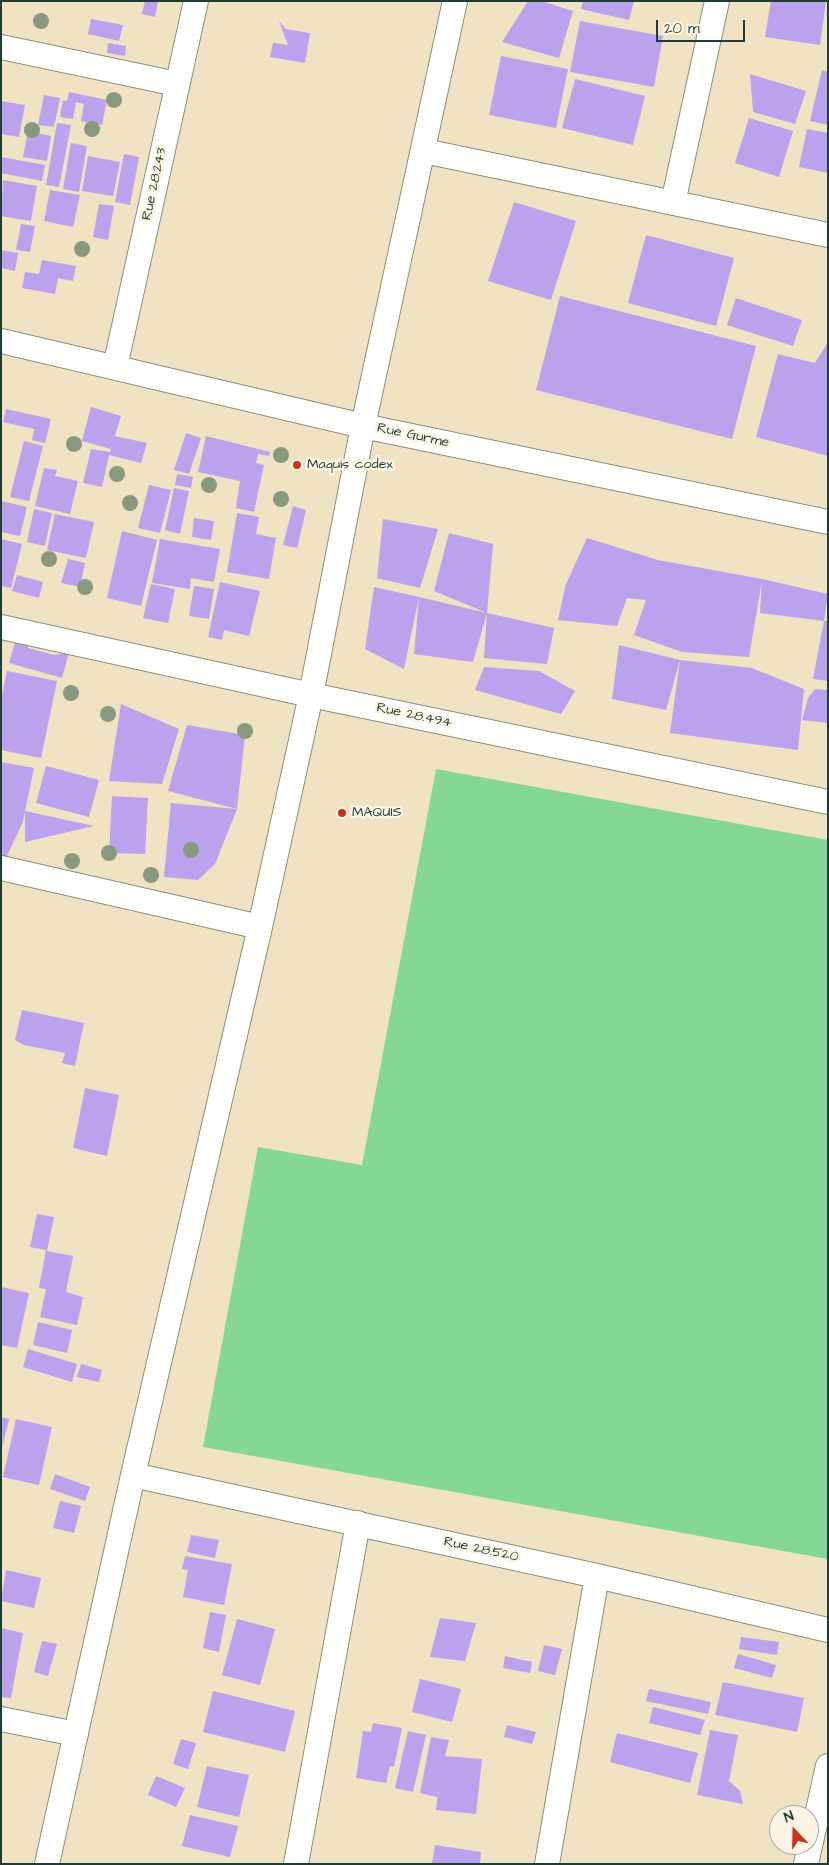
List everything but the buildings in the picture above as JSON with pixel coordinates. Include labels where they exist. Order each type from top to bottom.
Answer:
[{"type":"street","name":"Rue 28.243","points":[[115,367],[196,1]]},
{"type":"street","points":[[47,1864],[133,1475],[260,927],[311,694],[363,426],[455,1]]},
{"type":"street","points":[[673,203],[717,1]]},
{"type":"street","points":[[1,47],[177,84]]},
{"type":"street","points":[[424,151],[828,235]]},
{"type":"street","name":"Rue Gurme","points":[[1,341],[363,426],[828,522]]},
{"type":"street","name":"Rue 28.494","points":[[1,627],[828,802]]},
{"type":"street","points":[[2,874],[260,927]]},
{"type":"street","name":"Rue 28.520","points":[[133,1475],[597,1576],[828,1630]]},
{"type":"street","points":[[296,1864],[358,1523]]},
{"type":"street","points":[[547,1864],[597,1576]]},
{"type":"street","points":[[1,1719],[76,1734]]},
{"type":"street","points":[[806,1864],[828,1766]]},
{"type":"green space","points":[[436,769],[828,840],[828,1559],[203,1447],[258,1147],[362,1165]]},
{"type":"place","name":"Maquis codex","points":[[297,465]]},
{"type":"place","name":"MAQUIS","points":[[342,813]]}]
